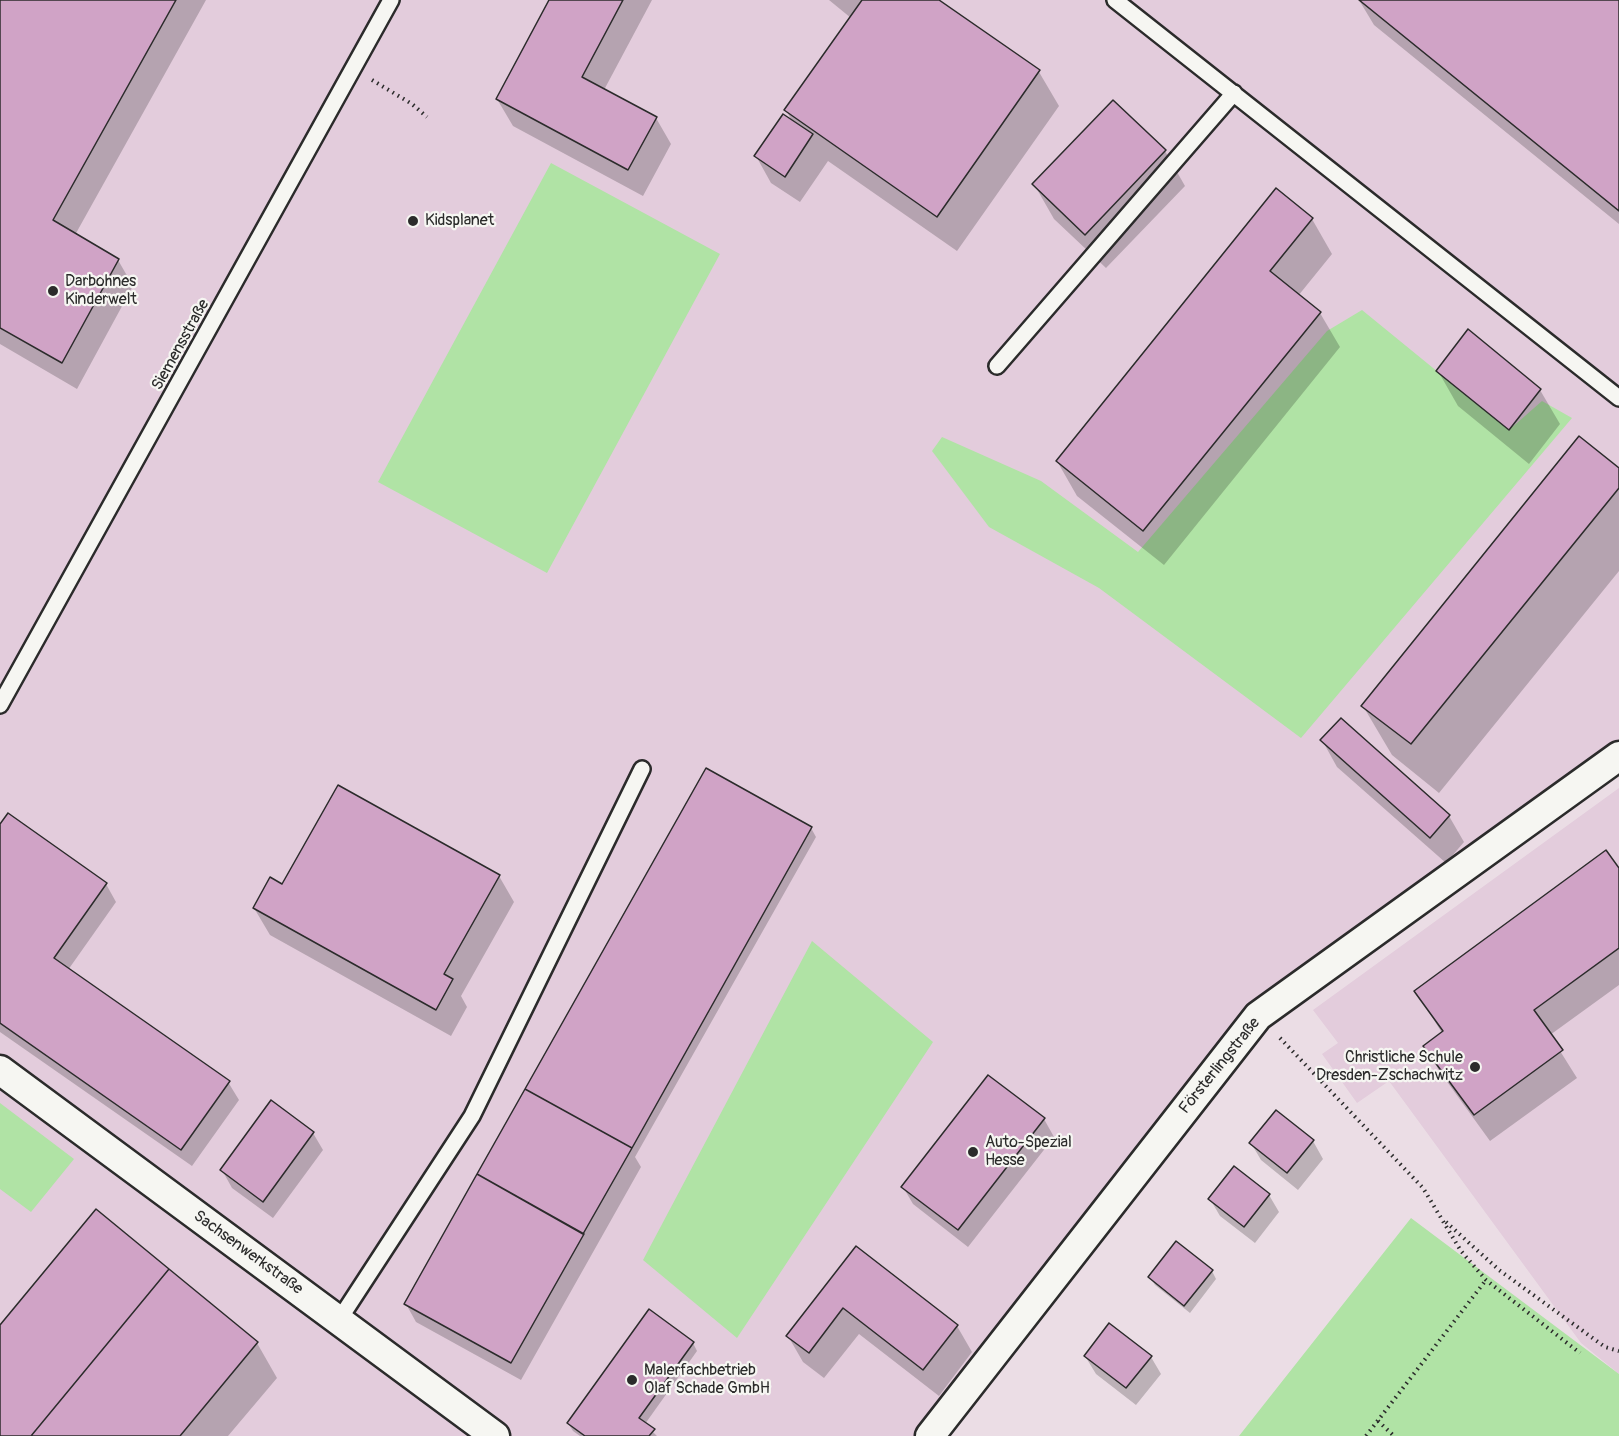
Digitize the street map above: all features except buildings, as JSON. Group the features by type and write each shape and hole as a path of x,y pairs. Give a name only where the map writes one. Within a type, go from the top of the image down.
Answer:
{"street":[{"name":"Försterlingstraße","path":"930,1436 1258,1016 1619,756"},
{"name":"Sachsenwerkstraße","path":"0,1070 495,1436"}],"lane":[{"name":"Siemensstraße","path":"0,705 391,0"},
{"path":"1115,0 1619,398"},
{"path":"997,366 1234,93"},
{"path":"339,1320 472,1116 642,769"}],"path":[{"path":"354,68 412,104 427,117"},
{"path":"1258,1016 1423,1188 1461,1251 1486,1280 1580,1353"},
{"path":"1443,1220 1499,1270 1605,1347 1619,1351"},
{"path":"1366,1436 1486,1280"},
{"path":"1377,1421 1394,1436"}],"shaded area":[{"path":"0,0 1619,0 1619,754 1258,1016 930,1436 0,1436"},
{"name":"Christliche Schule Dresden-Zschachwitz","path":"1619,788 1619,1374 1581,1343 1389,1081 1357,1103 1322,1054 1338,1043 1313,1010"}],"green space":[{"path":"551,163 720,254 547,573 378,482"},
{"path":"1362,310 1509,430 1542,401 1572,418 1301,738 1099,588 989,527 932,451 942,437 1041,481 1138,552 1327,331"},
{"path":"812,941 933,1042 737,1338 643,1260"},
{"path":"0,1103 74,1159 31,1212 0,1189"},
{"path":"1411,1218 1619,1374 1619,1436 1239,1436"}],"place":[{"name":"Kidsplanet","path":"413,221"},
{"name":"Darbohnes Kinderwelt","path":"53,291"},
{"name":"Christliche Schule Dresden-Zschachwitz","path":"1475,1067"},
{"name":"Auto-Spezial Hesse","path":"973,1152"},
{"name":"Malerfachbetrieb Olaf Schade GmbH","path":"632,1380"}]}
